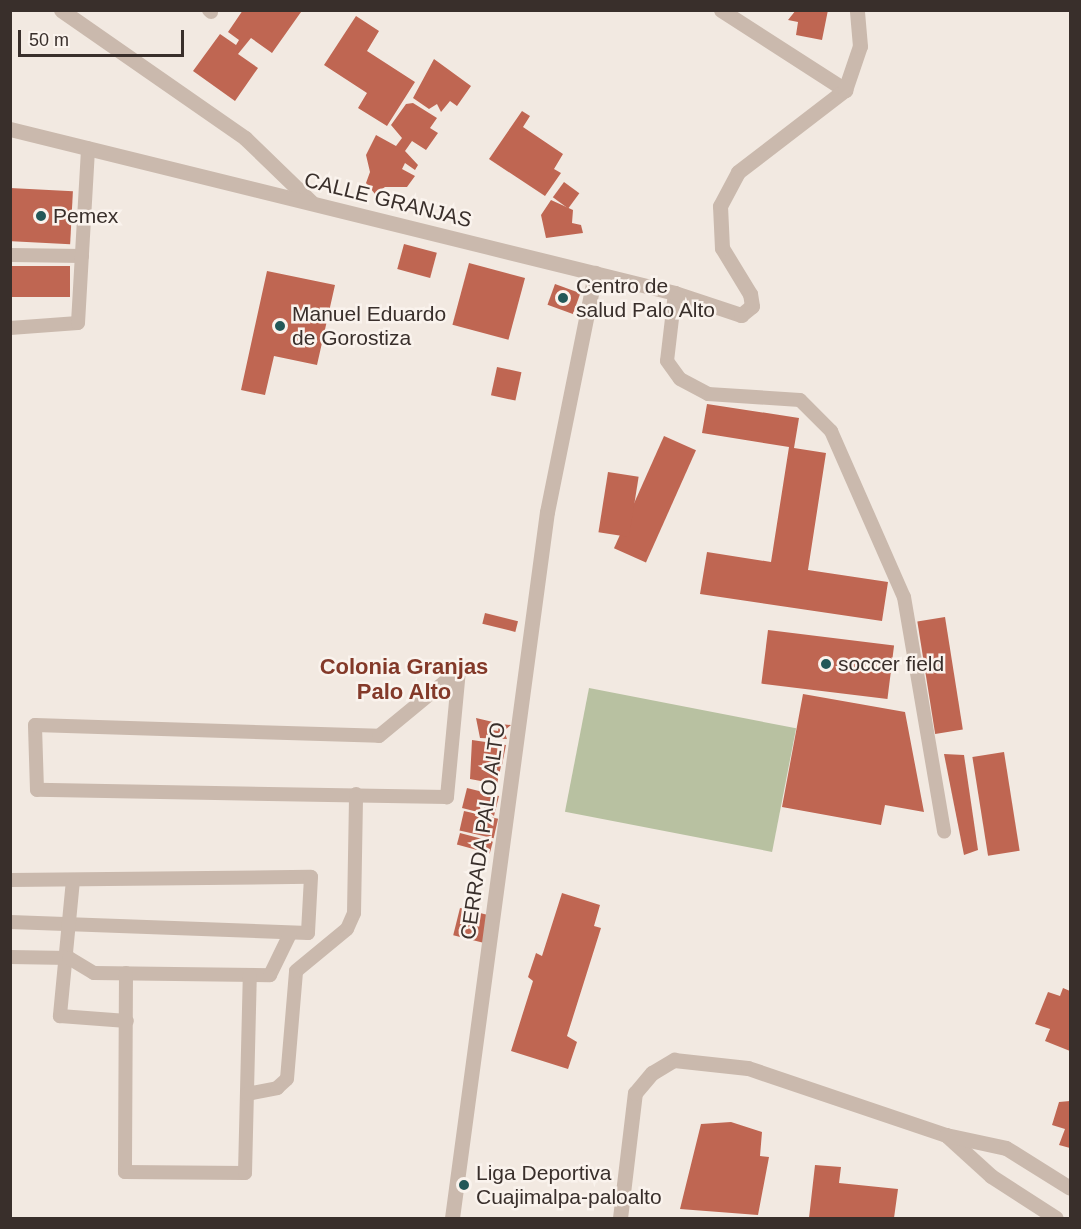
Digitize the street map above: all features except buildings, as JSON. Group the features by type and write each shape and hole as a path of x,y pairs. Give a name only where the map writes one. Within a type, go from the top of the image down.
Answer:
{"street":[{"path":"61,10 245,138 312,203"},
{"path":"721,10 845,90 860,46 857,10"},
{"name":"CALLE GRANJAS","path":"10,129 675,293 741,315 752,306 750,294 722,248 720,206 738,172 845,90"},
{"name":"CERRADA PALO ALTO","path":"452,1218 547,512 595,273"},
{"path":"620,1218 635,1094 652,1073 674,1060 748,1068 946,1135 1006,1148 1071,1188"},
{"path":"946,1135 991,1176 1056,1218"}],"lane":[{"path":"10,328 78,323 88,148"},
{"path":"10,255 82,256"},
{"path":"675,293 667,361 680,380 708,394 800,400 831,430 904,597 944,832"},
{"path":"459,670 447,797 356,794 37,790 35,726 379,736 459,670"},
{"path":"247,1094 277,1088 286,1079 296,971 347,929 354,913 356,794"},
{"path":"10,880 311,877 308,933 10,922"},
{"path":"73,880 69,958 60,1016 127,1021"},
{"path":"10,957 69,958 94,973 270,975 290,934"},
{"path":"126,973 125,1172 245,1173 250,975"}],"green space":[{"path":"589,688 796,728 772,852 565,812"}],"place":[{"name":"Pemex","path":"41,216"},
{"name":"Centro de salud Palo Alto","path":"563,298"},
{"name":"Manuel Eduardo de Gorostiza","path":"280,326"},
{"name":"soccer field","path":"826,664"},
{"name":"Liga Deportiva Cuajimalpa-paloalto","path":"464,1185"}],"district":[{"name":"Colonia Granjas Palo Alto","path":"404,678"}]}
